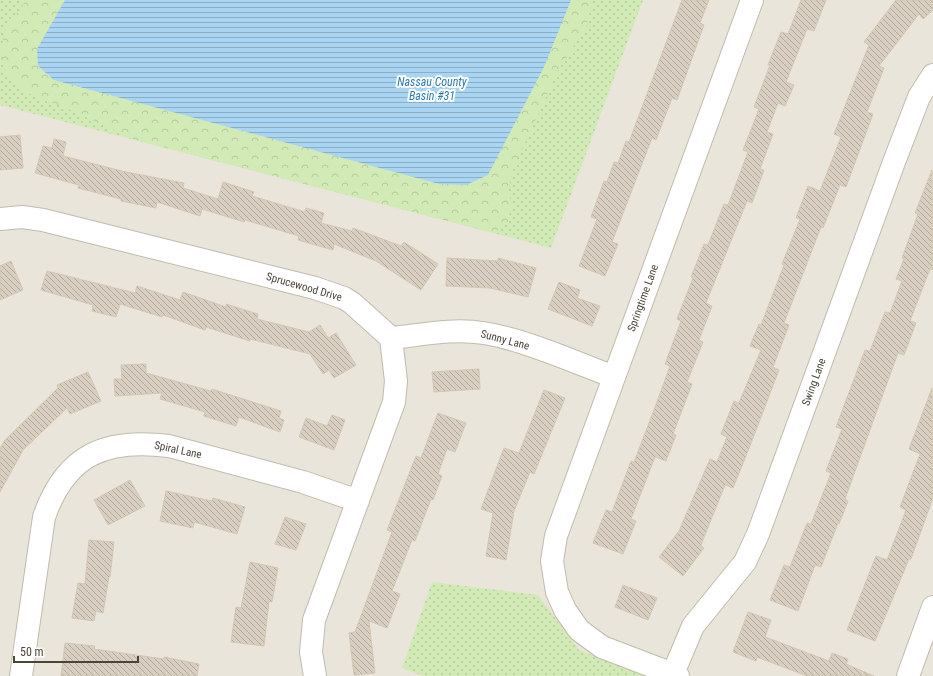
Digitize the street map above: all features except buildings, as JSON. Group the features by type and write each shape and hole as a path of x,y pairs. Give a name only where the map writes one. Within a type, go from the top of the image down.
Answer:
{"street":[{"name":"Springtime Lane","path":"675,675 602,647 580,630 565,610 560,599 554,578 552,561 556,536 752,0"},
{"name":"Swing Lane","path":"675,675 684,645 693,626 744,562 758,534 894,162 919,97 933,75"},
{"name":"Sprucewood Drive","path":"0,219 22,217 43,220 315,288 344,298 352,303 391,338"},
{"name":"Sunny Lane","path":"391,338 457,331 483,333 521,343 614,377"},
{"path":"315,676 311,652 314,620 394,402 396,381 391,338"},
{"name":"Spiral Lane","path":"21,676 44,517 51,497 62,478 76,464 92,454 101,450 124,445 151,444 169,446 303,482 358,501"},
{"path":"908,676 933,607"}],"shaded area":[{"path":"0,0 933,0 933,676 0,676"}],"green space":[{"name":"Nassau County Basin #31","path":"0,0 643,0 551,248 0,105"},
{"path":"26,0 65,0 37,49 488,175 544,67 571,0 593,0 586,27 558,71 514,167 508,191 512,204 508,222 494,233 132,139 73,111 27,93 7,75 0,52 5,31"},
{"path":"432,582 538,595 579,650 647,676 423,676 402,668"}],"water":[{"name":"Nassau County Basin #31","path":"65,0 571,0 544,67 488,175 466,185 439,184 54,80 38,66 37,49"}]}
